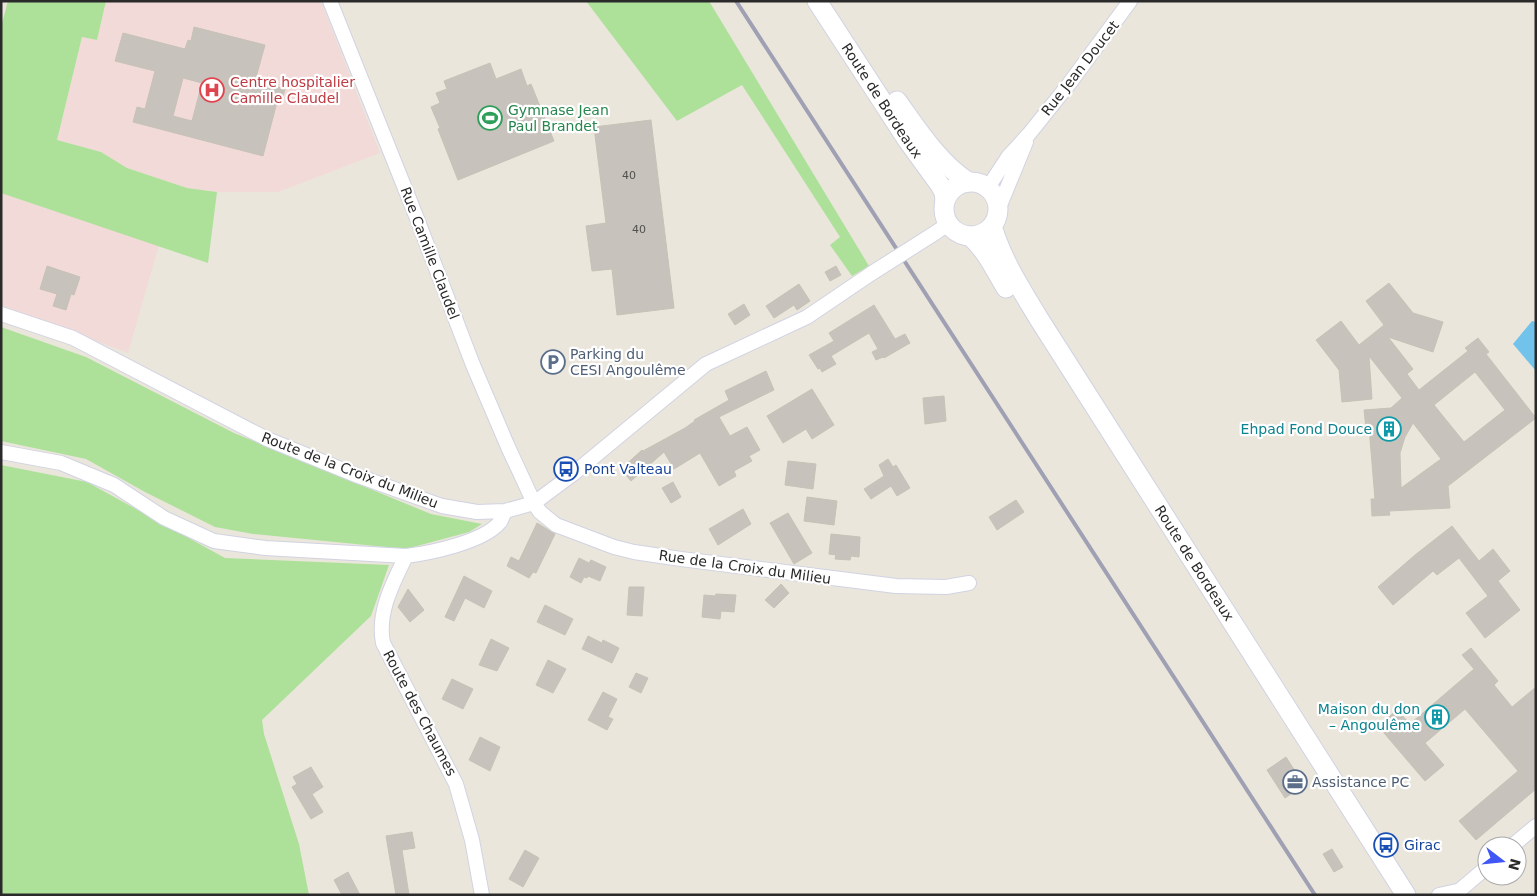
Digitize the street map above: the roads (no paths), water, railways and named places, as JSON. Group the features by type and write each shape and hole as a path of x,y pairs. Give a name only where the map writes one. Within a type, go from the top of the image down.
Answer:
{"main road":[{"name":"Route de Bordeaux","path":"817,1 908,141 940,184 944,192 945,201"},
{"name":"Route de Bordeaux","path":"832,1 922,136 945,163 977,184"},
{"path":"977,184 994,196 995,218 978,235 962,235 954,230 942,228 945,217 945,201 954,188 977,184"},
{"name":"Route de Bordeaux","path":"995,218 997,243 1013,276 1039,319 1406,895"},
{"name":"Route de Bordeaux","path":"970,236 980,245 990,260 1022,314 1213,616 1395,895"}],"street":[{"name":"Rue Camille Claudel","path":"330,1 473,365 534,502"},
{"name":"Rue Jean Doucet","path":"977,184 991,183 1008,157 1029,134 1087,60 1130,1"},
{"name":"Rue Jean Doucet","path":"995,218 1029,134"},
{"name":"Route de la Croix du Milieu","path":"1,314 73,338 268,440 358,476 442,506 477,512 505,512 534,502 573,474 706,364 807,317 942,228"},
{"path":"1,452 60,463 114,485 164,518 214,541 265,548 406,556 424,554 477,539 500,522 505,512"},
{"name":"Rue de la Croix du Milieu","path":"534,502 540,512 556,524 614,547 634,552 896,586 946,587 969,583"},
{"name":"Route des Chaumes","path":"406,556 392,586 383,615 381,630 383,643 456,784 472,840 482,895"},
{"path":"1524,836 1536,826"},
{"path":"1438,895 1456,893 1477,875"}],"water":[{"path":"1532,321 1536,322 1536,371 1513,344"}],"railway":[{"path":"736,1 1315,895"}],"place":[{"name":"Centre hospitalier Camille Claudel","path":"212,90"},
{"name":"Gymnase Jean Paul Brandet","path":"490,118"},
{"name":"Parking du CESI Angoulême","path":"553,362"},
{"name":"Ehpad Fond Douce","path":"1389,429"},
{"name":"Pont Valteau","path":"566,469"},
{"name":"Maison du don – Angoulême","path":"1437,717"},
{"name":"Assistance PC","path":"1295,782"},
{"name":"Girac","path":"1386,845"}]}
